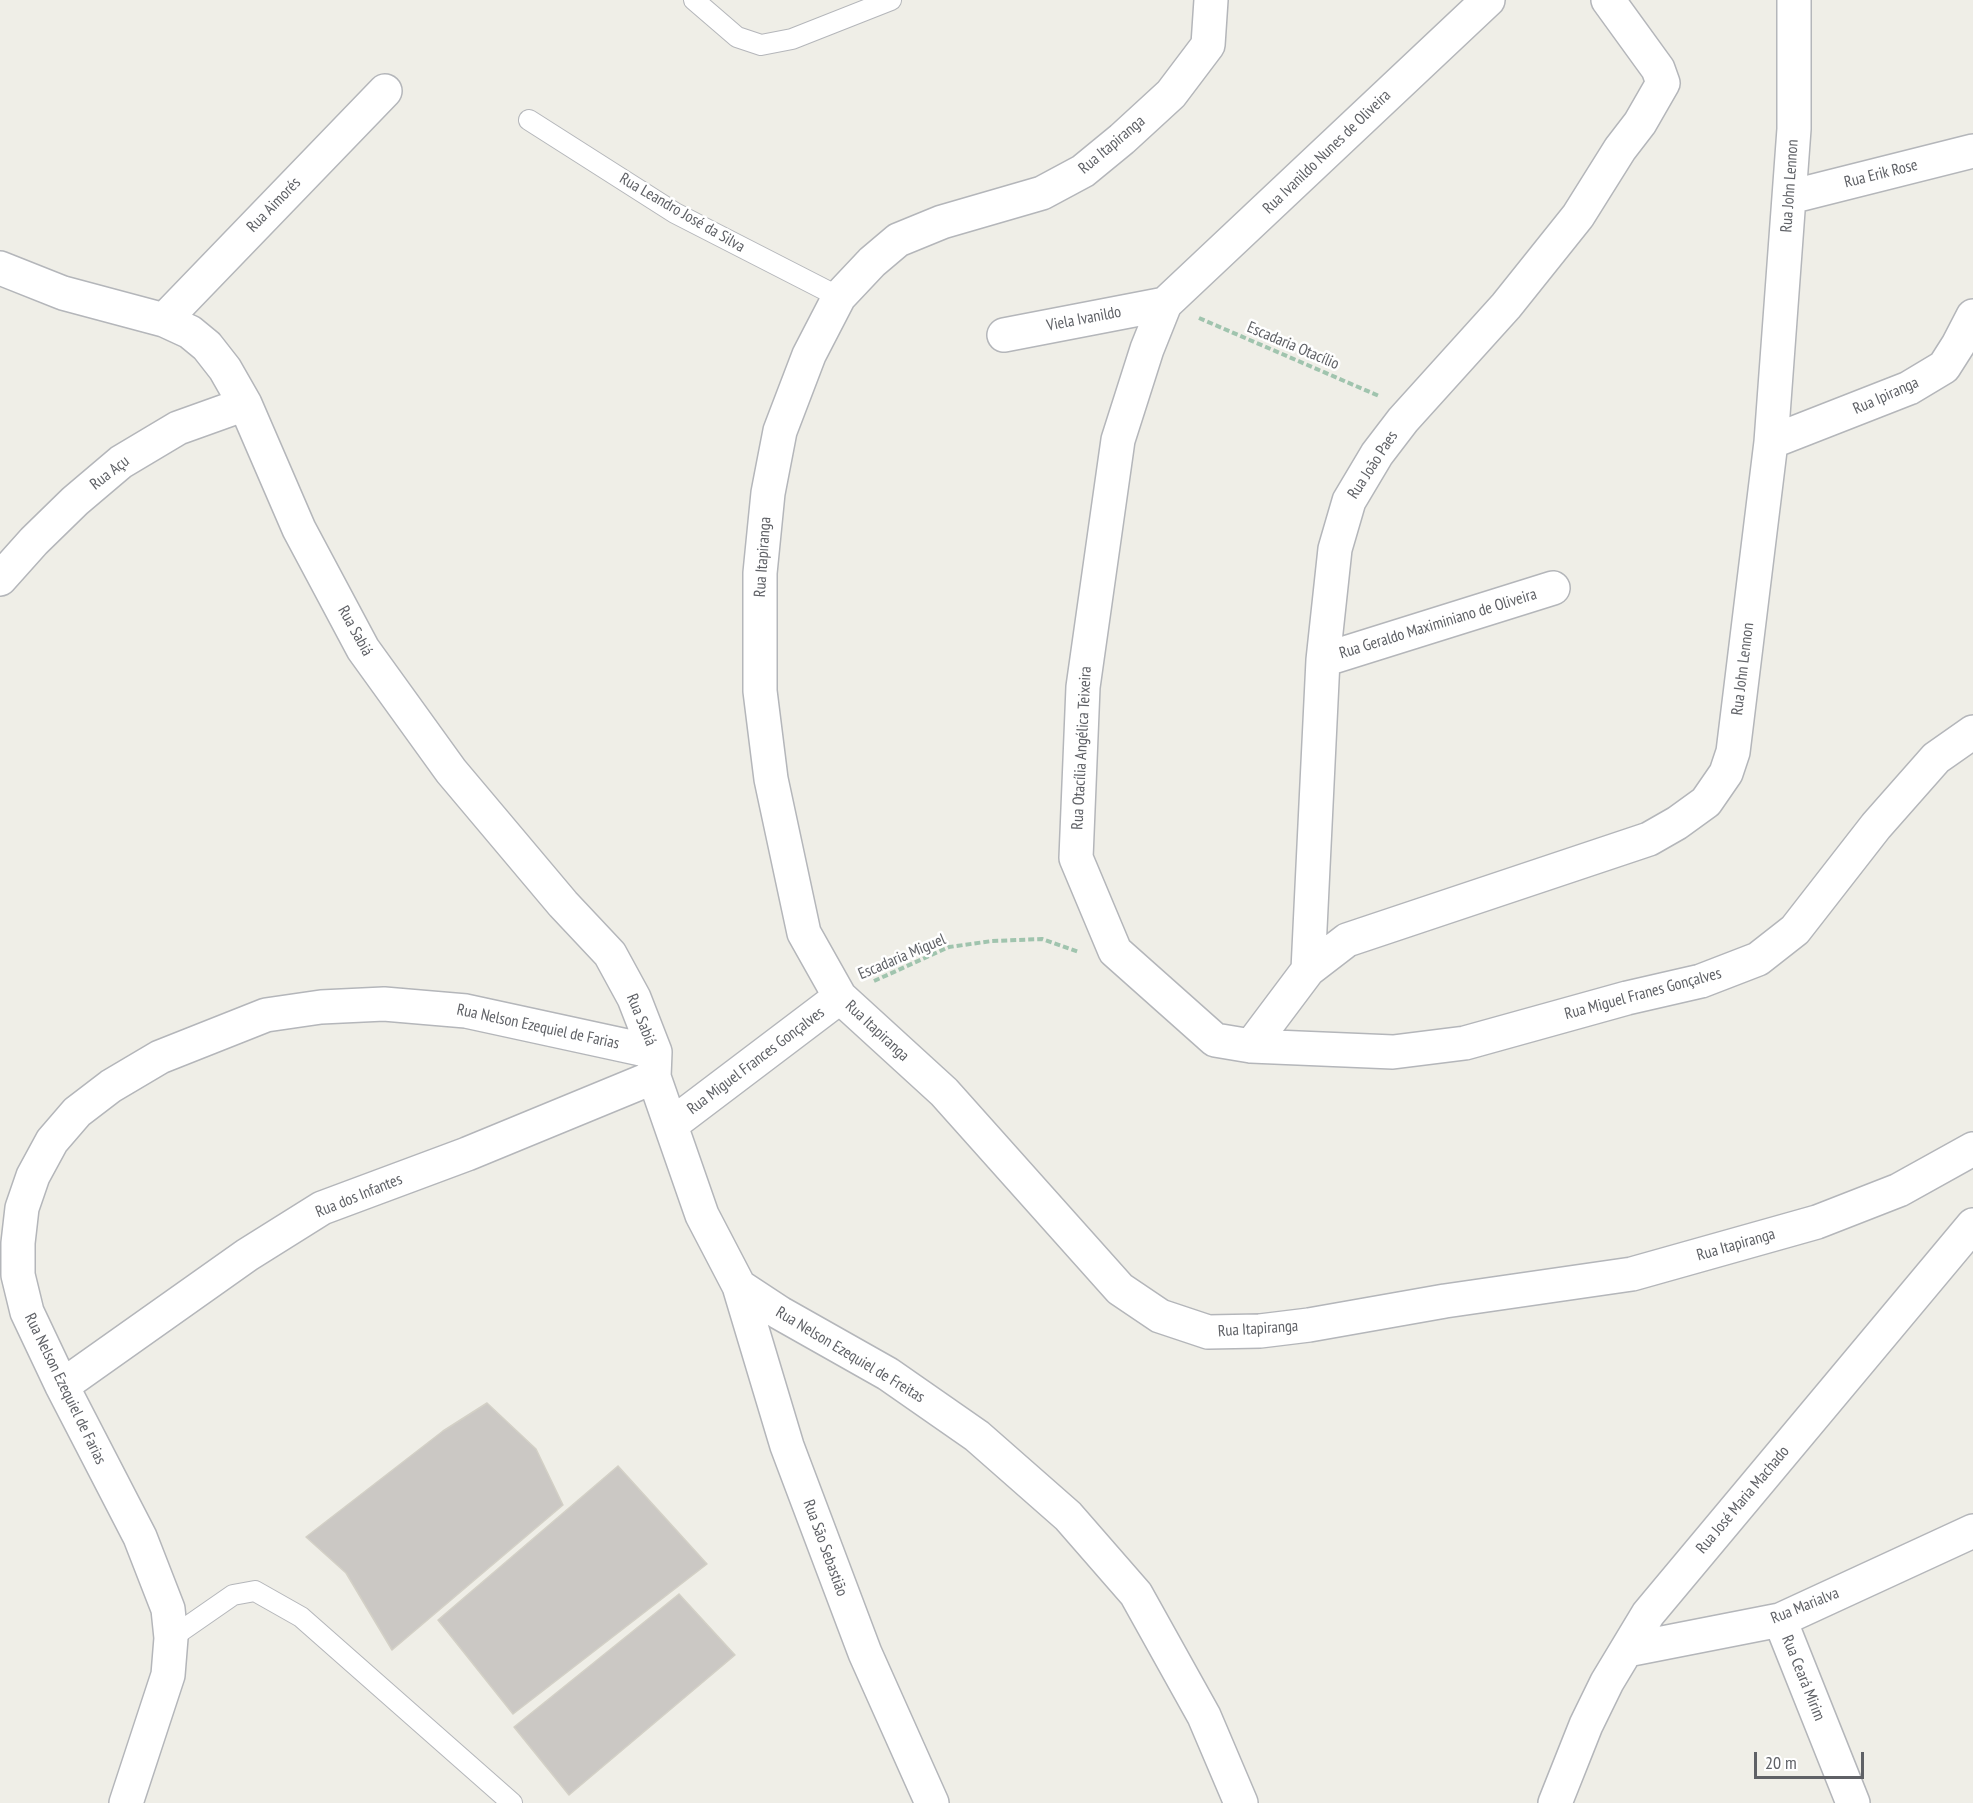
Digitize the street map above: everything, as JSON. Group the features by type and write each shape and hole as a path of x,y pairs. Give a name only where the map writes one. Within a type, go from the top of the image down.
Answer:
{"street":[{"name":"Rua Itapiranga","path":"1211,0 1208,45 1171,94 1122,139 1083,171 1042,193 942,222 898,240 872,262 839,297 808,355 780,431 768,493 759,573 759,691 771,779 804,933 840,997 944,1092 1120,1289 1160,1316 1208,1332 1260,1331 1309,1325 1445,1301 1632,1274 1816,1222 1899,1190 1973,1149"},
{"name":"Rua Ivanildo Nunes de Oliveira","path":"1165,304 1488,0"},
{"name":"Rua João Paes","path":"1308,970 1323,660 1335,549 1349,501 1377,454 1412,410 1506,306 1578,216 1620,149 1640,123 1663,83 1658,69 1608,0"},
{"name":"Rua John Lennon","path":"1251,1046 1308,970 1347,940 1649,839 1677,824 1706,802 1726,773 1733,752 1771,442 1803,2"},
{"name":"Rua Aimorés","path":"164,320 385,91"},
{"name":"Rua Erik Rose","path":"1790,197 1973,151"},
{"name":"Rua Sabiá","path":"0,268 63,293 164,320 190,332 207,346 225,369 245,404 300,529 363,649 451,771 564,904 610,954 634,998 654,1064"},
{"name":"Viela Ivanildo","path":"1004,335 1165,304"},
{"name":"Rua Otacília Angélica Teixeira","path":"1165,304 1135,382 1118,440 1083,687 1076,858 1115,951 1215,1040 1251,1046"},
{"name":"Rua Ipiranga","path":"1771,442 1909,388 1944,367 1973,316"},
{"name":"Rua Açu","path":"0,579 66,509 121,462 178,428 245,404"},
{"name":"Rua Geraldo Maximiniano de Oliveira","path":"1323,660 1553,588"},
{"name":"Rua Miguel Franes Gonçalves","path":"1251,1046 1393,1052 1465,1043 1627,998 1701,981 1758,959 1795,930 1876,826 1936,758 1973,732"},
{"name":"Rua Miguel Frances Gonçalves","path":"671,1125 840,997"},
{"name":"Rua Nelson Ezequiel de Farias","path":"126,1803 168,1675 171,1638 168,1609 140,1538 27,1312 18,1275 18,1243 22,1208 33,1176 52,1141 77,1112 111,1086 160,1057 266,1015 321,1007 384,1004 466,1011 654,1064"},
{"name":"Rua Nelson Ezequiel de Freitas","path":"654,1064 671,1125 702,1215 739,1286 780,1313 888,1374 977,1436 1068,1516 1136,1594 1204,1716 1242,1803"},
{"name":"Rua dos Infantes","path":"62,1386 247,1255 322,1208 467,1155 654,1064"},
{"name":"Rua José Maria Machado","path":"1555,1803 1586,1725 1607,1682 1648,1614 1973,1225"},
{"name":"Rua São Sebastião","path":"739,1286 795,1468 865,1653 932,1803"},
{"name":"Rua Marialva","path":"1627,1650 1780,1620 1973,1531"},
{"name":"Rua Ceará Mirim","path":"1780,1620 1853,1803"}],"lane":[{"path":"694,0 737,37 761,45 792,39 891,0"},
{"name":"Rua Leandro José da Silva","path":"529,120 675,213 839,297"},
{"path":"171,1638 233,1595 255,1591 301,1617 512,1803"}],"path":[{"name":"Escadaria Otacílio","path":"1165,304 1412,410"},
{"name":"Escadaria Miguel","path":"840,997 949,947 992,941 1042,939 1075,952 1115,951"}],"building":[{"path":"487,1403 536,1449 563,1505 392,1650 346,1573 306,1537 443,1431"},
{"path":"618,1466 707,1564 513,1714 438,1620"},
{"path":"679,1594 735,1655 569,1795 514,1727"}]}
